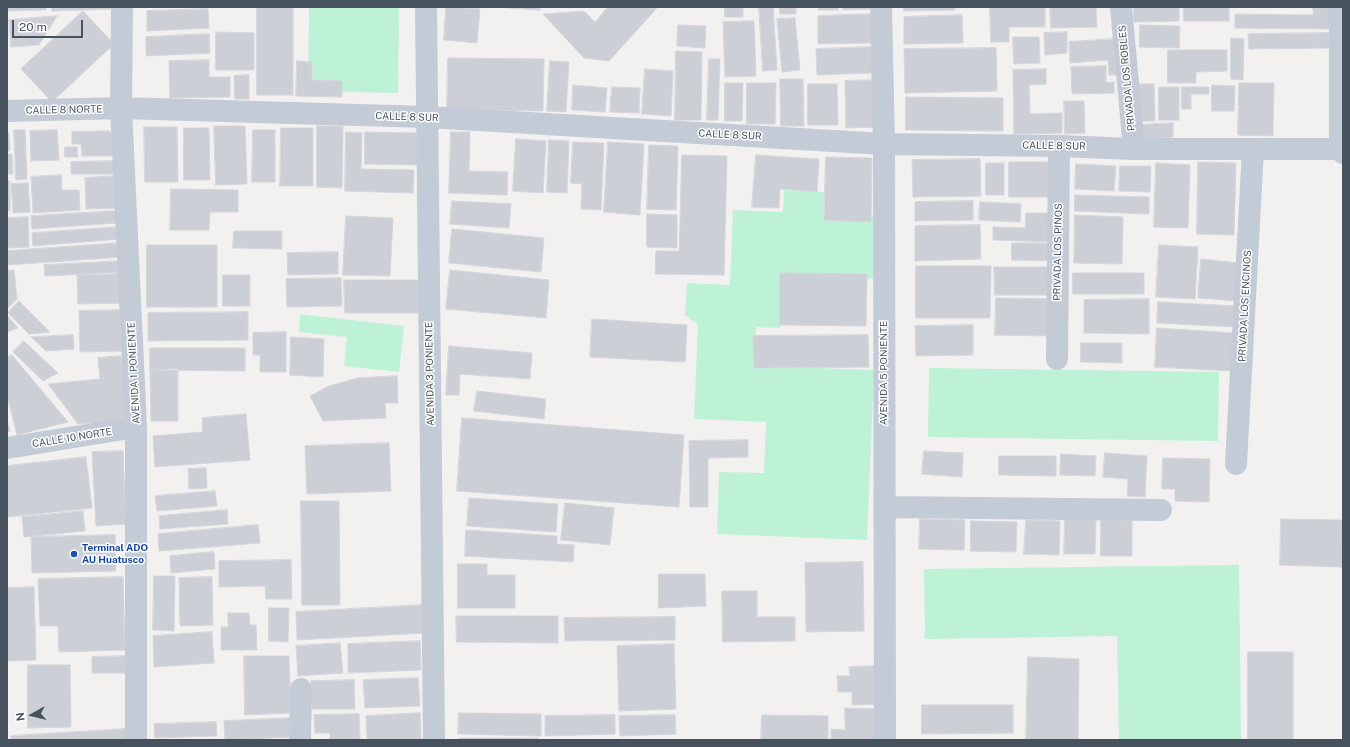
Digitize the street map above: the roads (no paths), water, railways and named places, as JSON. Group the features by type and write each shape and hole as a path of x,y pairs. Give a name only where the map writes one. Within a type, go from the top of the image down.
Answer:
{"street":[{"name":"AVENIDA 1 PONIENTE","path":"122,7 121,108 136,428 136,740"},
{"name":"AVENIDA 3 PONIENTE","path":"426,7 434,740"},
{"name":"AVENIDA 5 PONIENTE","path":"881,7 884,144 885,740"},
{"name":"PRIVADA LOS ROBLES","path":"1121,7 1134,148"},
{"path":"1341,20 1342,151"},
{"name":"CALLE 8 NORTE","path":"7,111 121,108"},
{"name":"CALLE 8 SUR","path":"121,108 427,117 884,144 1342,151"},
{"name":"PRIVADA LOS PINOS","path":"1057,359 1059,146"},
{"name":"PRIVADA LOS ENCINOS","path":"1236,464 1254,149"},
{"name":"CALLE 10 NORTE","path":"7,448 136,428"},
{"path":"885,507 1160,510"},
{"path":"300,690 300,740"}],"place":[{"name":"Terminal ADO AU Huatusco","path":"74,554"}]}
